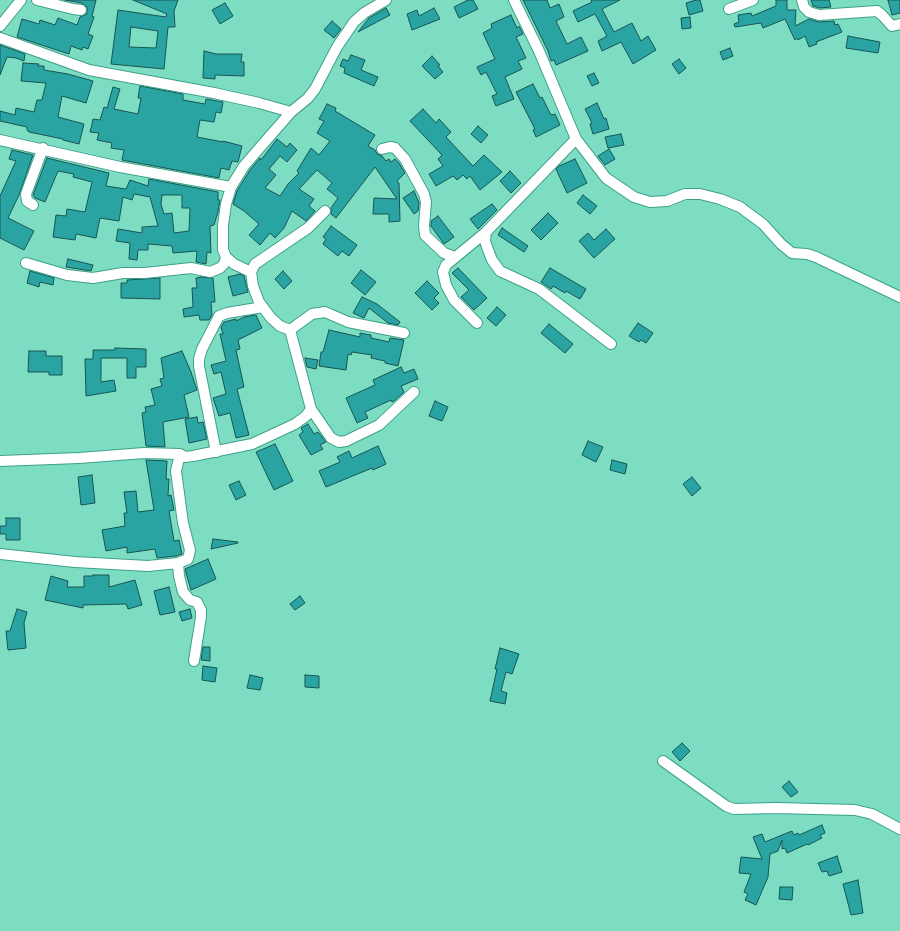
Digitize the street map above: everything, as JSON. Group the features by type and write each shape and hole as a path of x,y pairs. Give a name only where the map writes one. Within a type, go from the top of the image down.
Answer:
{"street":[{"path":"0,26 21,0"},
{"path":"37,0 69,9 81,10"},
{"path":"251,272 226,258 223,250 223,225 231,187 244,166 291,112 308,98 315,89 337,47 354,22 364,13 386,0"},
{"path":"514,0 539,51 576,139 606,178 634,197 650,202 666,201 685,194 700,194 740,207 763,224 792,253 816,257 900,297"},
{"path":"729,9 753,0"},
{"path":"802,0 804,7 809,12 819,15 877,11 892,26 900,24"},
{"path":"0,38 89,70 214,93 291,112"},
{"path":"477,323 454,300 443,277 446,264 486,232 576,139"},
{"path":"0,140 43,148 120,167 189,180 225,184 231,187"},
{"path":"33,205 27,201 26,194 43,148"},
{"path":"382,149 395,148 405,160 424,194 426,202 425,235 444,253 455,257"},
{"path":"290,330 280,326 259,302 253,286 251,272 255,264 308,228 325,211"},
{"path":"486,232 485,241 487,247 492,260 500,271 539,289 611,344"},
{"path":"26,263 67,275 92,278 191,268 210,272 220,268 226,258"},
{"path":"216,452 199,359 219,316 226,313 263,307"},
{"path":"290,330 312,314 320,312 332,314 348,322 404,333"},
{"path":"290,330 311,409 331,438 338,442 346,441 378,425 414,392"},
{"path":"0,461 144,453 180,454 185,457 216,452 252,444 266,438 295,424 306,416 311,409"},
{"path":"0,554 75,562 148,566 178,563 188,559 190,553 183,523 176,471 180,454"},
{"path":"178,563 183,592 190,600 197,602 201,610 202,617 194,661"},
{"path":"663,761 726,806 734,808 855,810 872,814 900,829"}],"building":[{"path":"65,0 96,0 92,16 94,17 88,34 93,36 88,49 83,47 82,50 71,46 69,54 17,37 22,19 39,24 40,20 55,25 58,18 77,25 80,17 87,14 87,7 82,3"},
{"path":"133,0 178,0 174,11 175,27 168,27 164,69 111,64 118,10 166,17 167,14","holes":["131,27 158,31 156,48 129,47"]},
{"path":"468,0 473,0 478,9 459,18 454,7"},
{"path":"523,0 547,0 550,8 559,4 564,17 556,21 567,44 581,37 588,51 556,65 554,60 551,61"},
{"path":"591,0 620,0 602,9 614,32 632,23 641,41 648,36 656,50 633,64 621,42 602,51 598,41 607,36 595,14 578,22 573,11 592,2"},
{"path":"700,0 703,11 689,15 686,3"},
{"path":"776,0 787,0 787,10 796,10 795,26 809,19 819,22 834,21 835,25 838,24 842,32 816,42 817,44 809,47 805,36 795,40 785,19 763,28 761,23 735,27 734,24 739,22 738,15 751,13 752,16 776,6"},
{"path":"811,0 829,0 831,7 820,8 813,6"},
{"path":"888,0 900,0 900,13 892,15"},
{"path":"225,3 233,16 220,24 212,10"},
{"path":"386,8 390,15 358,32 369,18"},
{"path":"434,8 440,19 412,30 407,14 417,10 419,16"},
{"path":"511,15 517,28 519,26 523,34 516,37 526,58 518,61 522,69 505,77 514,99 496,106 492,96 497,94 486,72 481,75 477,67 495,59 483,33 492,28 491,24"},
{"path":"690,17 691,28 682,29 681,18"},
{"path":"332,21 341,29 334,38 324,30"},
{"path":"848,36 880,42 878,53 846,48"},
{"path":"0,45 25,54 24,61 7,57 0,75"},
{"path":"730,48 733,56 723,60 720,52"},
{"path":"204,51 216,54 242,54 241,62 244,62 244,76 215,75 215,79 203,78"},
{"path":"351,55 365,60 361,70 378,77 374,86 344,73 345,68 340,66 343,59 348,61"},
{"path":"432,56 443,72 435,79 422,66"},
{"path":"679,59 686,68 679,74 672,64"},
{"path":"23,63 39,64 38,66 44,66 44,70 93,81 86,103 62,96 58,117 84,124 79,144 29,132 27,127 0,121 0,111 15,115 16,108 34,112 37,100 42,100 46,83 21,81"},
{"path":"594,73 599,83 592,86 587,76"},
{"path":"533,84 551,115 555,114 560,125 536,137 533,130 535,129 516,92"},
{"path":"140,86 183,94 183,100 205,104 206,99 223,102 221,113 216,112 214,122 200,120 197,137 242,146 238,162 232,161 229,170 221,168 219,178 122,160 124,150 111,148 112,143 97,140 99,133 90,132 93,119 100,120 104,107 107,108 113,87 120,89 114,109 138,114 141,98 138,98"},
{"path":"597,103 604,119 606,118 609,129 593,134 590,124 592,123 585,109"},
{"path":"327,104 336,108 335,111 375,135 368,146 375,150 377,154 386,161 389,159 391,162 395,159 399,163 405,173 397,181 399,183 400,221 389,222 389,214 373,214 374,198 397,199 375,167 336,218 331,214 331,208 338,198 327,189 332,183 317,170 299,189 314,199 309,206 315,211 306,221 292,211 284,228 275,238 270,233 260,245 249,235 259,224 233,204 237,191 250,170 260,158 261,160 277,139 287,147 290,143 297,150 287,162 280,156 269,169 276,175 265,188 280,196 299,173 297,171 311,148 319,155 330,141 317,133 324,121 319,119"},
{"path":"423,109 436,123 439,119 451,132 446,137 473,166 484,155 502,172 480,190 470,176 467,179 463,175 457,180 453,176 436,186 429,174 443,166 438,159 442,155 410,121"},
{"path":"478,126 488,135 481,143 471,134"},
{"path":"621,134 624,145 608,148 605,137"},
{"path":"609,149 615,159 605,165 598,156"},
{"path":"12,150 33,155 19,195 8,218 34,231 24,250 0,238 0,196 16,161 9,159"},
{"path":"47,158 109,173 106,186 126,189 130,180 148,186 149,179 218,192 218,200 220,200 218,212 214,225 210,226 211,253 207,252 206,264 196,262 197,251 173,253 172,246 148,244 148,250 138,250 137,260 129,259 130,243 116,241 118,229 142,233 142,227 158,226 150,197 134,194 132,200 123,197 119,221 100,218 96,238 76,234 75,240 53,237 56,215 66,216 67,209 85,212 92,182 73,177 74,174 58,171 45,202 35,198 33,195","holes":["162,195 182,195 182,208 190,208 189,231 174,233 172,213 164,214 161,204"]},
{"path":"575,159 587,183 567,193 556,169"},
{"path":"510,171 521,183 511,193 500,181"},
{"path":"414,191 419,203 418,211 414,214 403,198"},
{"path":"583,195 597,206 590,214 577,203"},
{"path":"492,204 497,210 478,229 470,219"},
{"path":"548,213 558,223 541,240 531,230"},
{"path":"438,216 454,237 444,244 431,226 431,221"},
{"path":"331,226 357,245 349,256 342,251 338,256 323,244 326,239 323,237"},
{"path":"502,228 528,246 524,252 498,235"},
{"path":"606,229 615,239 594,258 579,241 588,233 594,240"},
{"path":"68,259 93,265 91,271 66,267"},
{"path":"458,268 487,298 474,310 461,297 469,290 452,273"},
{"path":"550,268 586,289 580,299 553,286 551,289 541,282"},
{"path":"361,270 376,282 365,295 351,283"},
{"path":"30,271 54,278 53,285 40,282 39,287 27,283"},
{"path":"283,271 292,281 284,289 275,279"},
{"path":"240,274 244,276 248,292 233,296 228,277"},
{"path":"160,278 160,299 121,298 121,283 127,283 127,280"},
{"path":"196,278 213,278 215,302 211,302 212,315 209,320 200,320 199,315 184,317 183,309 193,307 192,288 197,288"},
{"path":"427,281 439,293 434,298 439,303 432,310 415,293"},
{"path":"362,297 377,304 400,322 398,325 388,323 369,308 364,318 353,313"},
{"path":"497,307 506,315 496,326 487,318"},
{"path":"256,315 262,328 238,340 240,349 236,350 244,387 237,389 249,435 236,438 230,413 219,416 213,398 226,394 221,372 214,374 211,365 226,361 220,334 223,334 221,327 224,322 236,319 236,321 244,317"},
{"path":"638,323 653,333 646,343 641,340 639,342 629,336"},
{"path":"549,324 573,344 565,353 541,333"},
{"path":"329,330 360,337 360,333 371,335 371,338 389,342 390,338 404,340 398,366 371,358 372,355 352,352 351,355 348,354 346,370 319,366 321,352 323,352"},
{"path":"115,348 146,349 146,367 136,367 136,378 127,378 127,358 101,358 101,382 114,380 116,391 86,396 85,359 93,359 93,350 115,350"},
{"path":"29,351 46,351 46,356 62,356 62,375 49,375 49,372 28,372"},
{"path":"182,351 197,390 184,395 189,417 163,422 165,447 146,446 142,413 146,412 145,407 155,405 151,389 162,386 160,379 164,378 161,358"},
{"path":"305,358 318,360 316,369 307,367"},
{"path":"401,367 404,373 414,369 418,379 401,386 404,392 394,401 392,402 391,400 365,412 368,418 357,423 346,398 375,385 373,380"},
{"path":"435,401 448,407 442,421 429,416"},
{"path":"197,417 198,423 203,422 207,439 189,443 185,419"},
{"path":"308,424 314,434 318,432 326,442 320,445 323,449 311,455 299,435 303,432 301,428"},
{"path":"588,441 603,447 596,462 582,455"},
{"path":"275,444 293,481 274,490 256,452"},
{"path":"378,446 386,464 326,487 319,471 340,462 337,457 349,451 352,458"},
{"path":"146,460 167,461 166,479 169,479 168,496 171,495 174,510 169,511 174,541 179,540 182,554 157,558 155,549 127,553 127,547 106,551 102,530 125,526 124,513 127,513 124,492 136,491 138,512 154,510"},
{"path":"612,460 627,464 625,474 610,470"},
{"path":"92,475 95,503 81,505 78,477"},
{"path":"692,477 701,488 692,496 683,484"},
{"path":"239,481 246,495 236,500 229,485"},
{"path":"6,518 20,518 20,540 6,540 6,534 0,534 0,526 6,526"},
{"path":"213,539 238,542 238,543 211,549"},
{"path":"208,559 216,579 191,590 185,569"},
{"path":"109,575 109,587 135,580 142,605 128,609 126,604 83,605 83,608 45,600 51,576 68,581 67,587 84,587 84,576"},
{"path":"169,587 175,612 160,615 154,591"},
{"path":"300,596 305,603 295,610 290,604"},
{"path":"17,609 27,612 24,623 26,648 8,650 6,631 10,631"},
{"path":"190,609 192,618 182,621 179,612"},
{"path":"203,647 210,647 210,661 201,660"},
{"path":"500,648 519,654 512,674 506,672 501,691 507,693 505,704 490,701"},
{"path":"203,666 217,668 215,682 202,680"},
{"path":"250,675 263,678 260,690 247,688"},
{"path":"305,675 319,676 319,688 305,687"},
{"path":"682,743 690,751 680,761 672,752"},
{"path":"789,781 798,792 791,797 782,787"},
{"path":"822,825 825,833 820,835 822,838 787,853 785,848 782,849 782,840 778,851 770,854 768,877 756,905 745,900 748,894 744,892 751,874 739,873 741,857 762,859 753,837 762,834 765,842 792,831 794,835 798,833 799,835"},
{"path":"837,856 842,872 829,876 827,871 822,872 818,863"},
{"path":"858,880 863,913 851,915 843,884"},
{"path":"780,887 793,887 792,900 779,899"}]}
